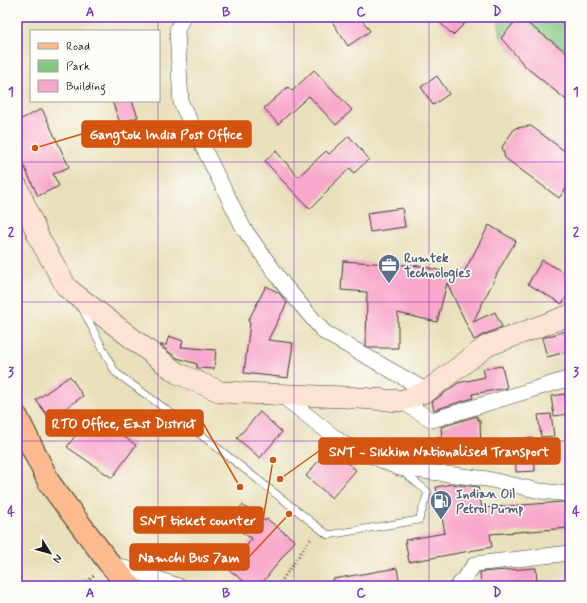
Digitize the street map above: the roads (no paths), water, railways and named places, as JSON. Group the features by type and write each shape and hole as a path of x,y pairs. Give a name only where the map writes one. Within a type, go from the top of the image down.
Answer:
{"main road":[{"path":"17,186 39,238 67,288 177,374 221,392 401,401 427,391 487,346 570,315"},
{"path":"17,417 50,484 109,563 130,586"}],"street":[{"path":"183,17 177,30 181,103 244,229 284,285 324,332 427,391"},
{"path":"401,401 432,420 564,380 570,381"},
{"path":"280,394 342,443 399,468 487,479 540,491 570,494"},
{"path":"458,586 475,564 570,553"},
{"path":"109,563 179,586"}],"lane":[{"path":"74,294 115,372 205,438 328,535 418,520 428,492 399,468"}],"place":[{"name":"Gangtok India Post Office","path":"35,148"},
{"name":"Rumtek Technologies","path":"389,284"},
{"name":"SNT ticket counter","path":"273,460"},
{"name":"SNT - Sikkim Nationalised Transport","path":"280,479"},
{"name":"RTO Office, East District","path":"240,487"},
{"name":"Namchi Bus 7am","path":"289,514"},
{"name":"Indian Oil Petrol Pump","path":"441,520"}]}
